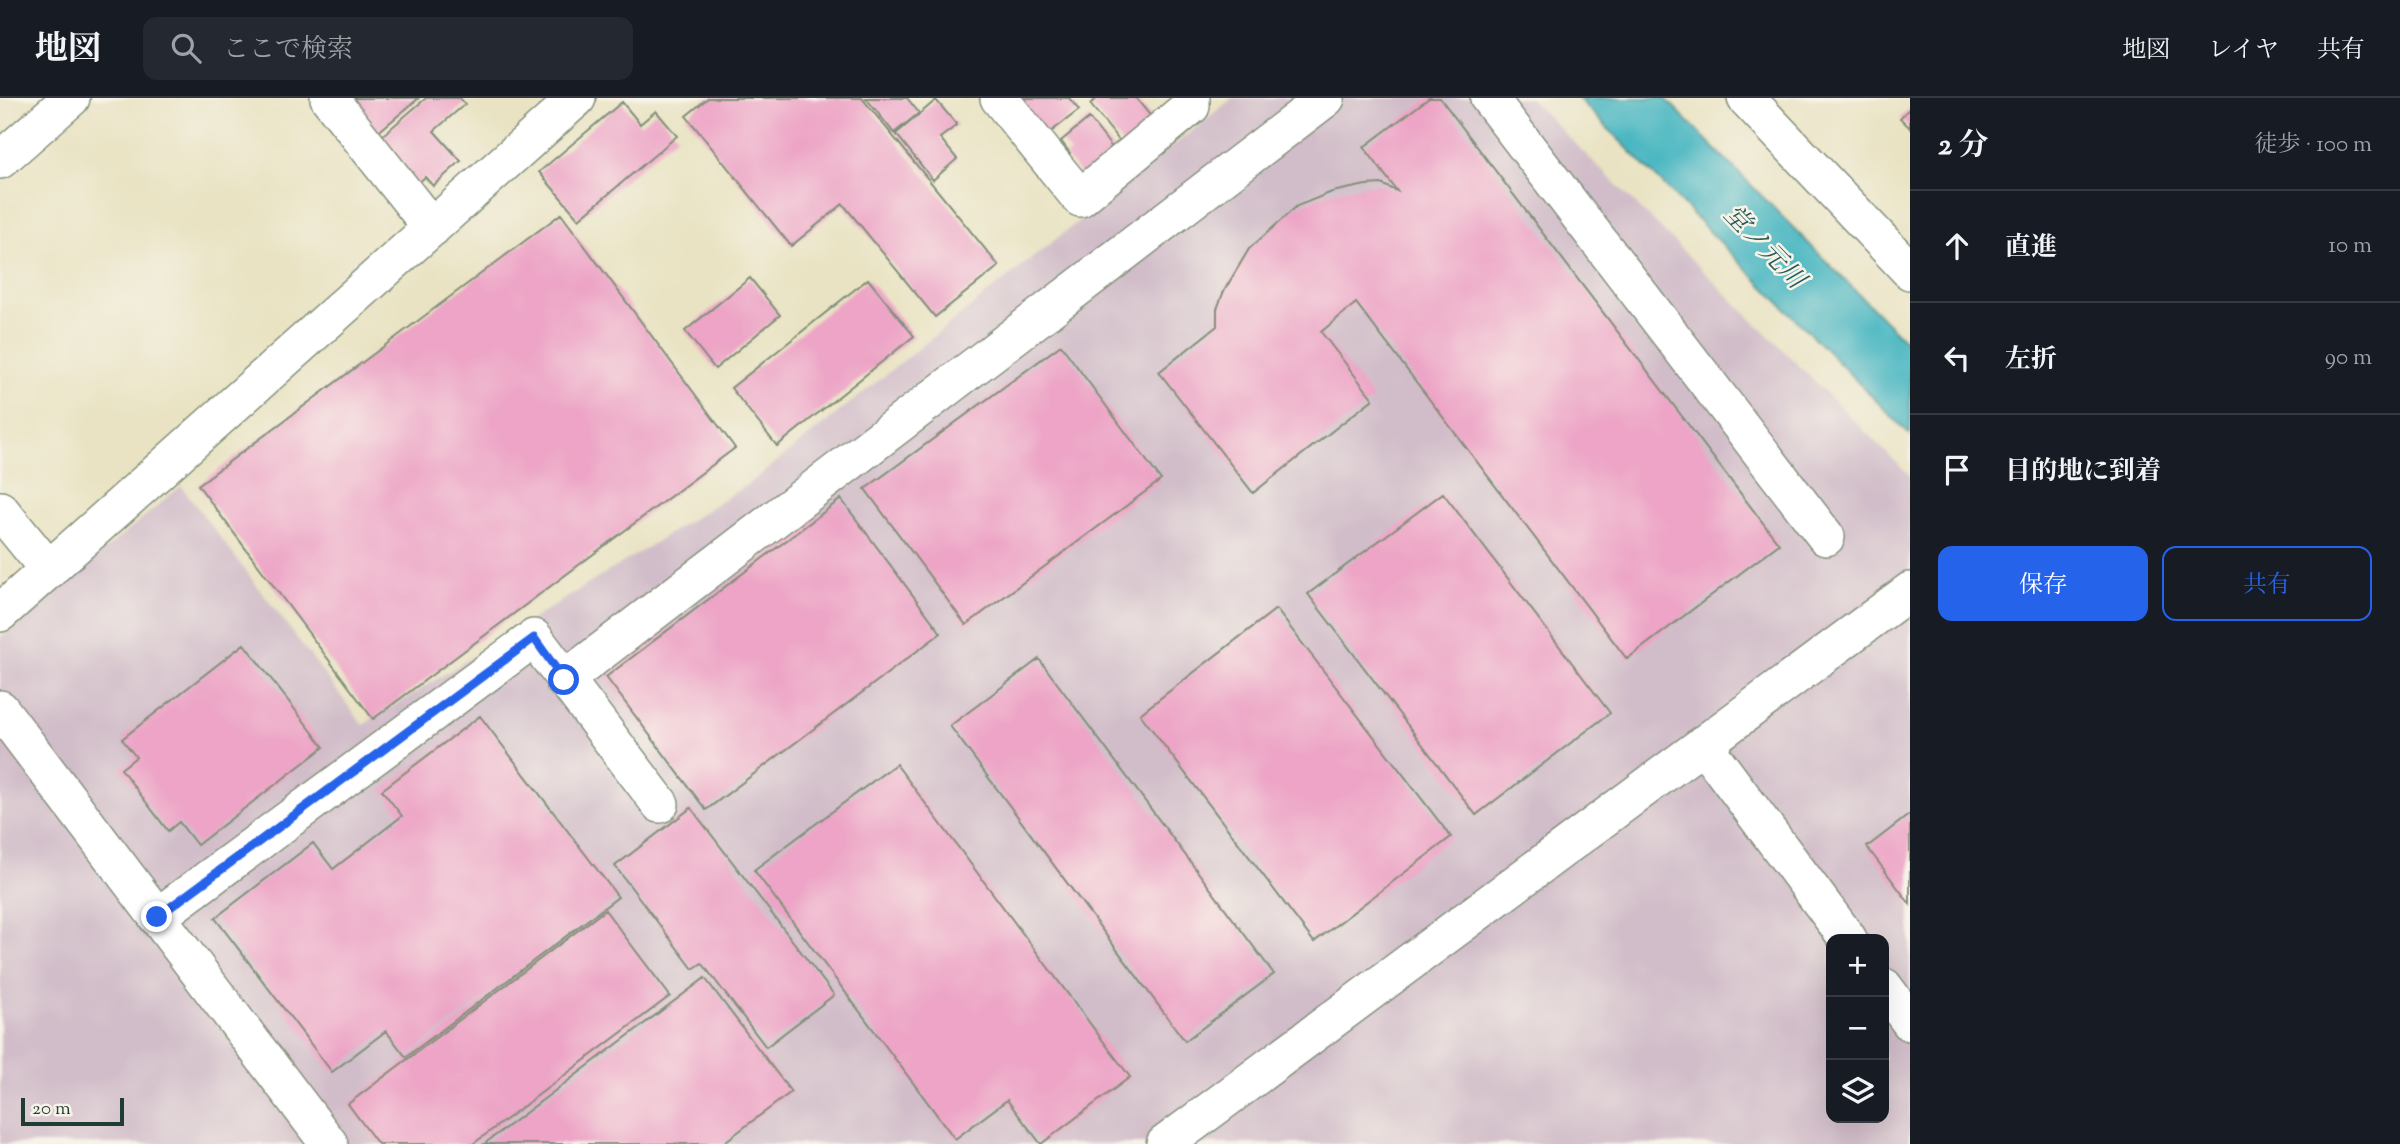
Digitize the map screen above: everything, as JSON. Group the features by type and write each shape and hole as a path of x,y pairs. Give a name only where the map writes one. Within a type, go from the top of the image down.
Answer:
{"street":[{"path":"0,160 71,98"},
{"path":"329,98 432,228"},
{"path":"0,613 578,98"},
{"path":"999,98 1080,198 1191,106 1191,98"},
{"path":"564,680 1326,98"},
{"path":"1489,98 1826,537"},
{"path":"1746,98 1910,271"},
{"path":"1778,98 1827,184"},
{"path":"0,510 49,570"},
{"path":"1165,1144 1910,591"},
{"path":"157,917 534,638 660,804"},
{"path":"0,709 329,1144"},
{"path":"1703,744 1844,934"},
{"path":"1889,994 1910,1022"}],"shaded area":[{"path":"1233,98 1529,98 1910,476 1910,1144 0,1144 0,638 181,486 363,725 750,483"}],"water":[{"name":"堂ノ元川","path":"1578,98 1665,98 1910,346 1910,435"}],"building":[{"path":"346,98 419,98 376,134"},
{"path":"426,98 460,98 465,104 434,131 461,161 433,186 425,177 415,186 376,141"},
{"path":"708,98 862,98 999,266 935,317 843,204 791,246 686,116"},
{"path":"866,98 907,98 919,113 894,133"},
{"path":"1012,98 1069,98 1079,110 1044,137"},
{"path":"1098,98 1136,98 1157,124 1126,149 1090,104"},
{"path":"1429,98 1440,98 1779,544 1627,659 1356,303 1321,332 1373,399 1253,493 1159,372 1217,326 1217,309 1224,291 1249,249 1297,206 1332,192 1366,185 1381,184 1397,191 1364,147"},
{"path":"936,100 957,125 940,138 957,159 933,180 896,134"},
{"path":"622,102 640,124 656,111 677,136 579,219 539,172"},
{"path":"1910,108 1910,128 1900,118"},
{"path":"1089,118 1121,159 1088,185 1065,156 1070,153 1061,141"},
{"path":"561,214 735,448 373,719 198,485"},
{"path":"750,278 780,315 715,369 685,331"},
{"path":"868,279 914,336 777,446 731,388"},
{"path":"1061,345 1161,480 966,625 865,489"},
{"path":"1443,493 1610,713 1476,815 1308,594"},
{"path":"841,499 941,633 706,810 606,677"},
{"path":"1276,609 1451,837 1314,942 1140,714"},
{"path":"244,644 324,747 197,845 179,822 168,831 121,769 136,757 122,739"},
{"path":"1039,659 1274,974 1185,1041 950,726"},
{"path":"480,716 618,897 406,1057 386,1031 332,1072 215,918 313,843 333,869 402,816 382,790"},
{"path":"896,764 1130,1077 1041,1144 1007,1100 955,1139 754,870"},
{"path":"691,808 834,995 766,1047 702,963 693,969 615,866"},
{"path":"1910,814 1910,904 1867,847"},
{"path":"605,910 670,996 473,1144 378,1144 348,1104"},
{"path":"705,978 791,1092 722,1144 484,1144"}],"route":[{"path":"157,917 534,638 564,680"}]}
